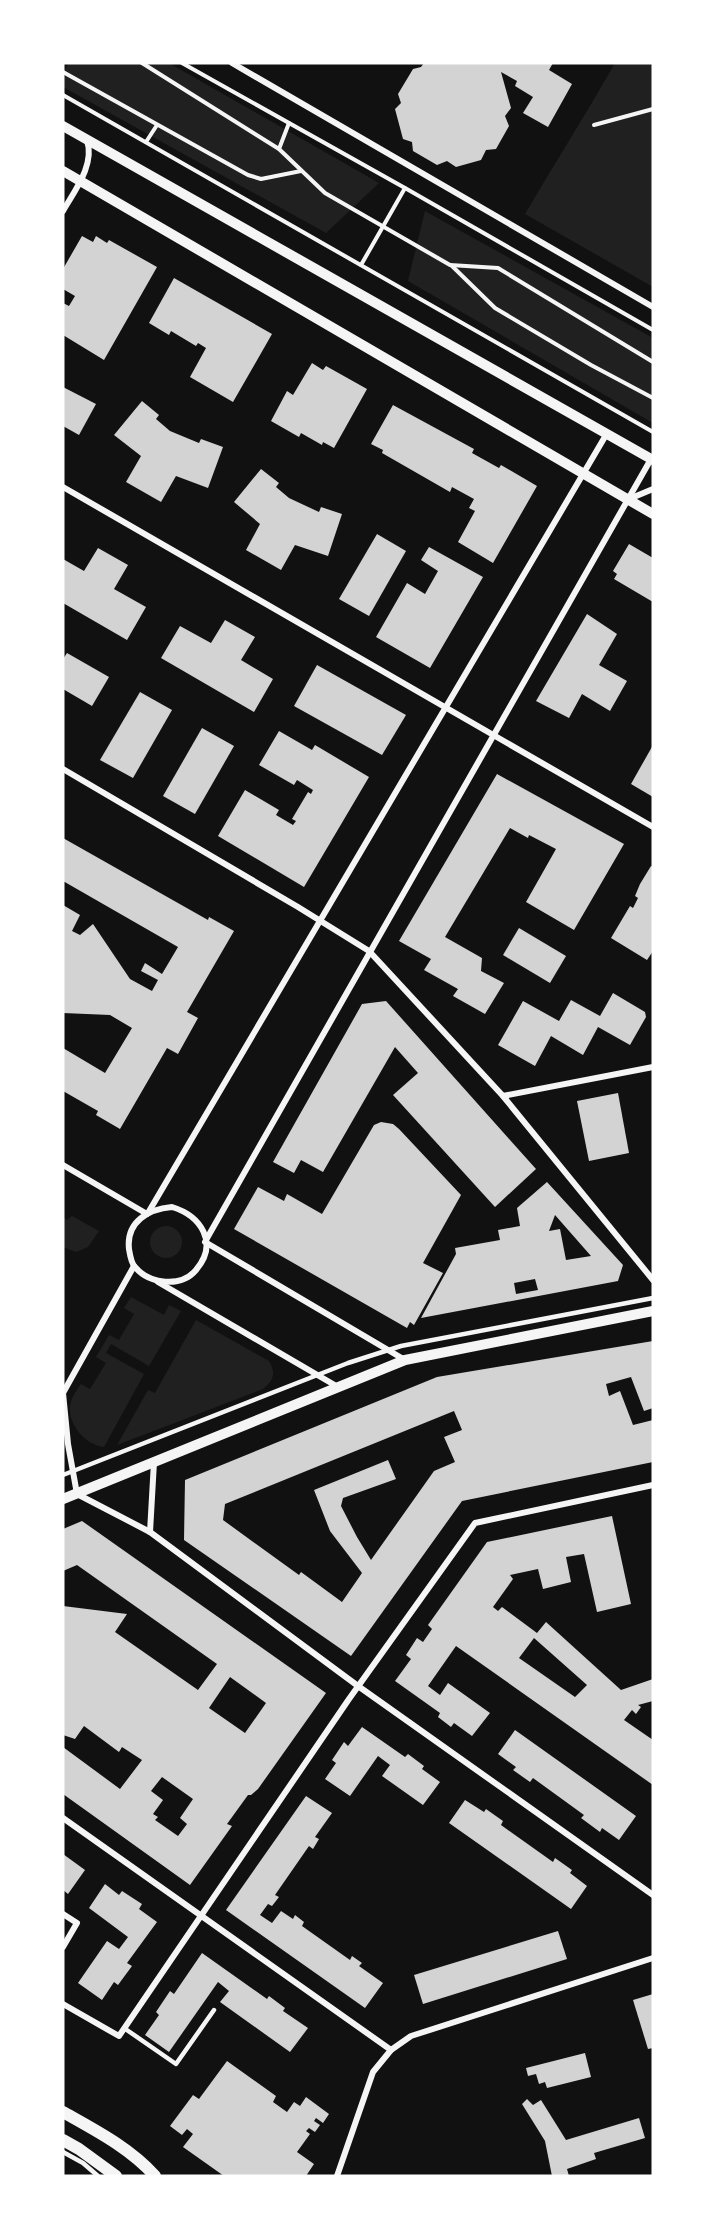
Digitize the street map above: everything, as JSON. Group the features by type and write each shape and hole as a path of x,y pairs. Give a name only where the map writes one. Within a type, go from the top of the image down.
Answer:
{"main road":[{"path":"63,2112 97,2131 129,2153 155,2176"},
{"path":"63,2140 116,2176"}],"street":[{"path":"232,63 653,307"},
{"path":"64,128 652,460 369,951 206,1241 204,1255 196,1270 182,1280 167,1283 149,1278"},
{"path":"63,211 87,165 90,150 87,139"},
{"path":"63,171 653,514"},
{"path":"148,1213 606,435"},
{"path":"63,487 653,827"},
{"path":"628,499 653,489"},
{"path":"63,769 320,919 369,951 503,1096 653,1280"},
{"path":"503,1096 653,1067"},
{"path":"63,1164 148,1213"},
{"path":"339,1387 149,1278 134,1266 129,1247 129,1236 140,1218 160,1208 172,1207 186,1211 200,1224 206,1241 405,1360"},
{"path":"77,1494 68,1444 63,1393 134,1266"},
{"path":"63,1499 405,1360 653,1311"},
{"path":"150,1532 154,1462"},
{"path":"63,2004 119,2036 358,1686 475,1523 653,1485"},
{"path":"77,1494 150,1532 358,1686 653,1895"},
{"path":"63,1818 391,2050"},
{"path":"63,1914 77,1923 63,1947"},
{"path":"337,2176 373,2072 391,2050 411,2036 653,1958"}],"lane":[{"path":"63,1475 388,1350 653,1298"},
{"path":"124,2028 176,2064 214,2010"},
{"path":"63,2152 83,2163 98,2176"}],"path":[{"path":"142,63 279,149 325,194 450,265 495,308 591,365 653,398"},
{"path":"182,63 653,330"},
{"path":"63,72 248,176 261,179 301,171"},
{"path":"63,95 653,432"},
{"path":"594,125 653,110"},
{"path":"279,149 289,123"},
{"path":"146,142 157,124"},
{"path":"361,265 405,188"},
{"path":"450,265 498,268 653,362"}],"shaded area":[{"path":"69,63 169,63 379,183 326,233 63,87 63,73"},
{"path":"615,63 653,63 653,287 525,214"},
{"path":"425,211 653,338 653,423 408,281"},
{"path":"72,1216 99,1231 88,1247 76,1252 63,1247 63,1217 67,1220"},
{"path":"166,1226 177,1231 182,1242 177,1253 166,1258 155,1253 150,1242 155,1231"},
{"path":"131,1297 164,1315 169,1305 181,1311 149,1366 111,1344 106,1353 144,1374 104,1447 85,1438 75,1427 70,1406 81,1384 90,1389 106,1363 96,1357 109,1335 119,1340 134,1314 124,1308"},
{"path":"196,1320 269,1361 273,1369 270,1383 263,1389 117,1445 148,1390 155,1393"}],"building":[{"path":"424,63 553,63 549,70 572,84 548,127 523,113 533,97 515,86 517,81 501,72 511,108 505,116 509,126 496,149 486,150 481,160 456,167 447,161 437,165 413,151 412,142 403,139 395,109 401,103 398,94 413,69 421,67"},
{"path":"82,236 93,242 96,236 107,243 109,240 157,267 104,360 63,335 63,303 69,306 75,296 63,289 63,269"},
{"path":"174,278 272,334 233,402 190,377 206,348 198,343 196,346 171,331 169,335 149,323"},
{"path":"312,363 323,370 326,366 367,389 334,448 323,442 322,445 301,433 299,437 271,421 287,391 293,395"},
{"path":"63,387 96,404 79,435 63,426"},
{"path":"142,401 159,415 156,419 170,431 199,443 201,439 223,447 208,488 176,476 161,502 126,482 141,456 114,435"},
{"path":"393,405 474,449 472,453 499,468 501,465 537,486 493,563 458,542 475,511 469,508 474,499 452,487 450,492 382,453 383,450 371,444"},
{"path":"261,469 279,483 276,487 289,498 319,512 321,507 342,514 328,556 295,545 281,570 246,550 260,524 234,502"},
{"path":"377,534 406,551 369,616 339,599"},
{"path":"629,544 653,558 653,602 614,579 617,574 613,571"},
{"path":"429,547 483,577 430,668 376,637 407,583 425,594 438,571 421,560"},
{"path":"98,548 128,565 114,589 146,607 127,640 63,603 63,559 84,571"},
{"path":"587,614 617,634 599,665 627,681 610,711 582,694 569,718 536,701"},
{"path":"225,620 255,637 241,660 273,679 254,712 161,658 180,626 211,643"},
{"path":"67,653 109,677 92,706 63,689 63,659"},
{"path":"317,665 406,715 382,755 294,706"},
{"path":"140,692 172,710 133,778 100,760"},
{"path":"202,728 234,746 195,814 163,796"},
{"path":"279,731 312,750 315,745 369,777 304,887 218,836 245,790 279,810 276,815 293,825 296,821 292,819 308,792 311,794 313,790 297,780 294,785 259,765"},
{"path":"653,745 653,797 631,784"},
{"path":"497,774 624,844 574,930 526,902 556,849 510,828 445,937 482,958 481,971 504,983 485,1014 453,996 458,989 424,970 431,959 399,941"},
{"path":"63,838 208,920 209,917 234,931 187,1012 198,1018 178,1054 167,1048 120,1129 96,1115 98,1111 63,1091 63,1048 105,1073 132,1028 110,1015 63,1013 63,905 80,915 72,931 80,935 93,924 130,979 152,991 158,980 141,971 145,963 162,974 178,947 63,881"},
{"path":"651,866 653,867 653,951 647,960 611,938 630,906 633,908 638,898 635,896 640,884"},
{"path":"519,928 566,956 550,983 503,955"},
{"path":"613,993 645,1012 646,1017 630,1045 598,1027 583,1055 551,1036 535,1066 498,1045 523,1001 559,1021 571,1000 600,1016"},
{"path":"386,1001 536,1169 495,1207 393,1095 418,1073 395,1047 323,1172 301,1160 294,1173 273,1162 362,1004"},
{"path":"618,1093 629,1153 589,1161 577,1101"},
{"path":"381,1122 393,1124 399,1129 461,1195 423,1263 443,1273 414,1325 410,1322 407,1328 234,1229 258,1187 284,1201 287,1194 322,1214 374,1125"},
{"path":"547,1182 623,1265 618,1281 421,1318 456,1254 455,1248 500,1240 498,1230 520,1226 517,1208","holes":["555,1215 591,1256 566,1260 560,1229 549,1231","535,1279 538,1290 516,1294 514,1283"]},
{"path":"653,1341 653,1408 644,1411 631,1377 606,1384 609,1396 620,1391 633,1425 653,1420 653,1462 462,1501 351,1656 184,1540 185,1480 437,1377","holes":["454,1411 462,1430 444,1437 455,1462 434,1471 371,1560 341,1506 343,1498 396,1479 388,1460 314,1490 330,1531 362,1573 342,1602 301,1572 299,1575 223,1520 225,1504"]},
{"path":"612,1516 631,1604 597,1612 584,1554 566,1557 571,1582 543,1589 538,1569 510,1575 513,1579 493,1607 498,1611 502,1607 537,1633 546,1622 621,1690 653,1679 653,1701 638,1705 641,1707 636,1714 632,1710 624,1720 653,1740 653,1785 456,1646 428,1686 440,1695 448,1683 490,1713 472,1736 454,1723 451,1727 438,1717 440,1713 395,1681 411,1659 406,1655 417,1638 423,1642 432,1629 428,1625 487,1542","holes":["534,1638 587,1685 575,1697 519,1658"]},
{"path":"82,1521 326,1693 258,1789 248,1795 227,1824 232,1826 190,1885 63,1794 63,1747 120,1789 142,1760 122,1747 119,1752 84,1726 75,1739 63,1735 63,1606 127,1614 115,1632 198,1690 217,1664 77,1565 63,1571 63,1529","holes":["230,1677 266,1703 245,1733 209,1708","162,1777 193,1799 180,1818 187,1824 178,1836 155,1820 158,1817 153,1814 163,1800 151,1791"]},
{"path":"362,1727 405,1757 408,1754 424,1766 422,1769 440,1782 423,1805 382,1776 390,1765 378,1756 350,1796 325,1779 336,1763 332,1760 344,1742 348,1746"},
{"path":"515,1730 636,1816 619,1840 602,1828 600,1832 581,1818 584,1815 533,1778 530,1782 513,1770 516,1767 498,1754"},
{"path":"306,1796 332,1813 315,1837 319,1839 313,1849 309,1846 275,1895 279,1897 272,1906 268,1904 260,1915 272,1923 281,1911 293,1919 295,1915 304,1922 302,1926 350,1960 352,1956 362,1963 359,1966 383,1983 365,2008 226,1910"},
{"path":"465,1800 484,1812 486,1809 503,1821 501,1825 553,1862 555,1858 572,1870 570,1873 587,1886 571,1909 449,1823"},
{"path":"63,1854 85,1870 68,1894 63,1890"},
{"path":"105,1884 119,1895 122,1891 142,1904 139,1909 157,1922 127,1963 132,1966 118,1985 114,1982 102,2000 78,1983 107,1941 119,1949 128,1937 89,1908"},
{"path":"558,1931 567,1959 423,2004 414,1975"},
{"path":"202,1953 267,1999 269,1996 285,2008 283,2011 308,2028 290,2052 220,2002 229,1991 218,1982 169,2052 145,2035 159,2015 156,2012 170,1991 174,1994"},
{"path":"653,1994 653,2048 648,2049 633,2000"},
{"path":"585,2053 591,2077 547,2088 545,2082 539,2084 536,2074 528,2076 526,2068"},
{"path":"227,2061 276,2096 273,2102 287,2112 294,2102 300,2106 306,2097 329,2114 323,2123 316,2118 314,2121 320,2125 315,2132 309,2128 306,2131 310,2134 297,2152 314,2164 306,2176 224,2176 183,2147 193,2134 187,2129 182,2135 170,2126 193,2095 199,2099"},
{"path":"527,2099 533,2105 541,2100 566,2140 639,2118 645,2138 594,2153 596,2159 567,2169 569,2176 552,2176 545,2141 522,2104"}]}
